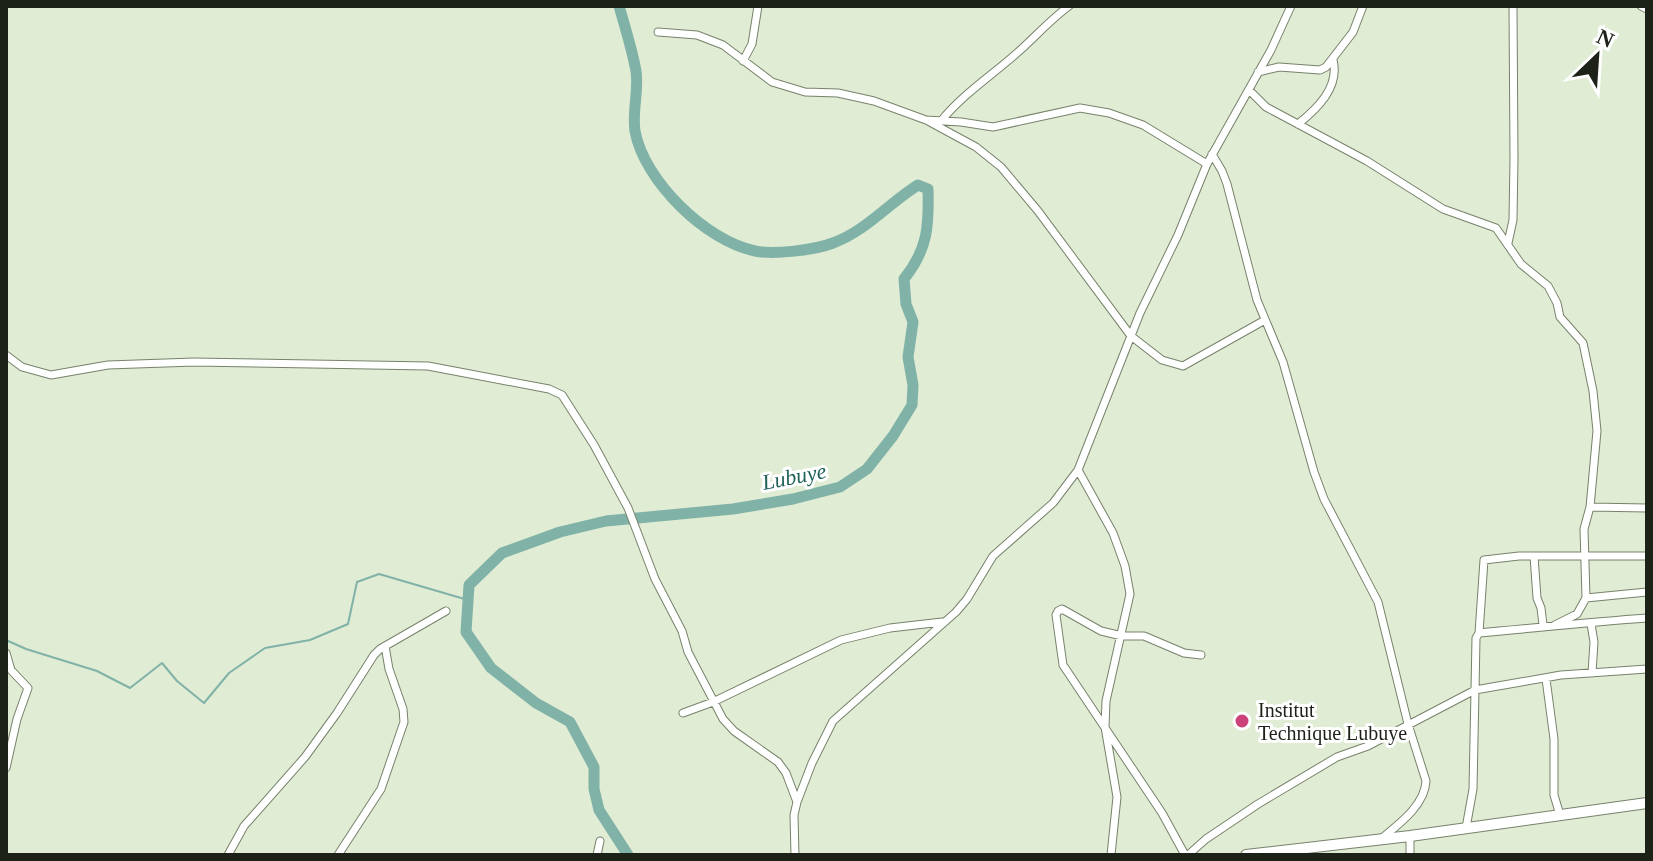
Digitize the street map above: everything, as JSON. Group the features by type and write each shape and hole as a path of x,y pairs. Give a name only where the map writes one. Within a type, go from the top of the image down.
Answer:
{"street":[{"path":"743,61 752,44 758,6"},
{"path":"941,121 959,99 1069,6"},
{"path":"795,855 794,815 797,802 833,721 967,599 993,556 1053,503 1078,470 1131,336 1207,164 1291,6"},
{"path":"1258,72 1279,67 1320,70 1333,60 1353,32 1363,6"},
{"path":"1508,243 1513,220 1513,6"},
{"path":"1641,6 1647,9"},
{"path":"658,32 697,35 723,45 772,82 805,92 838,93 874,101 926,120 976,147 1001,167 1038,211 1131,336 1162,360 1183,366 1265,320"},
{"path":"1298,124 1315,111 1333,85 1336,70 1333,60"},
{"path":"1249,90 1266,107 1367,161 1443,209 1496,228 1521,264 1548,286 1560,317 1583,343 1597,431 1590,507 1584,529 1586,598 1577,614 1555,625"},
{"path":"926,120 993,127 1080,108 1109,113 1143,125 1207,164"},
{"path":"1212,154 1227,184 1265,320 1283,362 1324,499 1378,602 1408,724 1426,781 1425,789 1411,813 1380,839"},
{"path":"6,355 22,367 51,375 108,365 194,362 428,366 549,389 562,395 594,445 628,508 655,579 668,599 688,652 713,702 734,731 778,762 793,785 797,802"},
{"path":"1078,470 1113,533 1125,566 1130,594 1106,701 1105,727 1117,797 1111,855"},
{"path":"1590,507 1647,508"},
{"path":"1466,828 1473,789 1476,638 1479,633 1484,560 1534,556 1647,556"},
{"path":"1534,556 1537,598 1543,625"},
{"path":"1586,598 1647,592"},
{"path":"1201,655 1184,653 1144,636 1122,636 1101,631 1062,609 1058,611 1056,620 1063,665 1162,813 1186,855 1258,804 1337,757 1368,746 1475,690 1592,673 1647,669"},
{"path":"228,855 244,826 305,757 337,713 367,663 385,646 446,611"},
{"path":"1479,633 1647,618"},
{"path":"683,713 713,702 841,640 890,628 942,622"},
{"path":"1591,624 1594,642 1592,673"},
{"path":"338,855 381,789 404,722 385,646"},
{"path":"6,653 11,670 28,688 6,768"},
{"path":"1546,679 1554,739 1552,784 1560,815"},
{"path":"1246,855 1647,803"},
{"path":"1410,836 1410,855"},
{"path":"597,855 600,841"}],"waterway":[{"name":"Lubuye","path":"619,6 636,71 634,123 641,150 664,188 680,206 717,235 755,251 805,250 825,246 867,224 918,185 928,189 925,237 918,257 904,279 906,304 913,322 908,357 913,385 912,405 867,469 840,487 793,499 733,509 606,521 560,532 502,553 469,585 466,632 491,668 536,703 570,722 594,767 594,789 599,810 628,855"},
{"path":"6,640 97,671 130,688 162,663 177,681 204,703 229,673 265,648 310,640 348,624 357,582 379,574 468,600"}],"place":[{"name":"Institut Technique Lubuye","path":"1242,721"}]}
